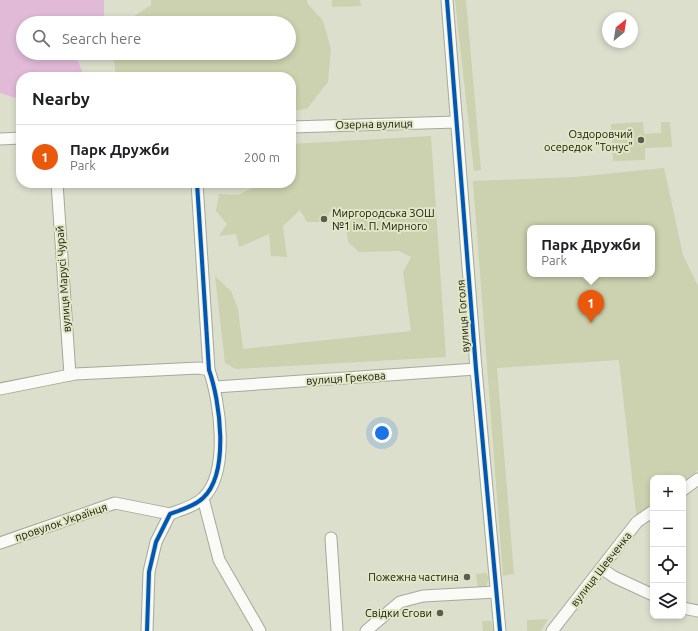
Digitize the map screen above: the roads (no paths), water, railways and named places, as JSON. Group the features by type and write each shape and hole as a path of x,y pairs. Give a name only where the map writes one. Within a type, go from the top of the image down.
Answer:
{"street":[{"name":"вулиця Гоголя","path":"447,0 476,369 500,631"},
{"name":"Озерна вулиця","path":"296,127 457,122"},
{"path":"0,139 16,138"},
{"name":"вулиця Марусі Чурай","path":"57,188 70,375"},
{"path":"147,631 149,572 156,542 170,514 186,508 203,498 212,486 221,448 215,387 209,370 197,188"},
{"path":"0,389 70,375 200,368 209,370"},
{"name":"вулиця Грекова","path":"215,387 476,369"},
{"path":"686,488 698,479"},
{"path":"203,498 219,560 260,631"},
{"name":"провулок Українця","path":"0,543 115,503 170,514"},
{"name":"вулиця Шевченка","path":"552,631 637,522 650,513"},
{"path":"331,538 337,631"},
{"path":"601,568 614,577 650,594"},
{"path":"366,631 400,602 423,596 496,592"},
{"path":"686,609 698,611"}],"place":[{"name":"Оздоровчий осередок \"Тонус\"","path":"641,140"},
{"name":"Миргородська ЗОШ №1 ім. П. Мирного","path":"324,219"},
{"name":"Парк Дружби","path":"591,323"},
{"name":"Пожежна частина","path":"467,577"},
{"name":"Свідки Єгови","path":"440,613"}]}
